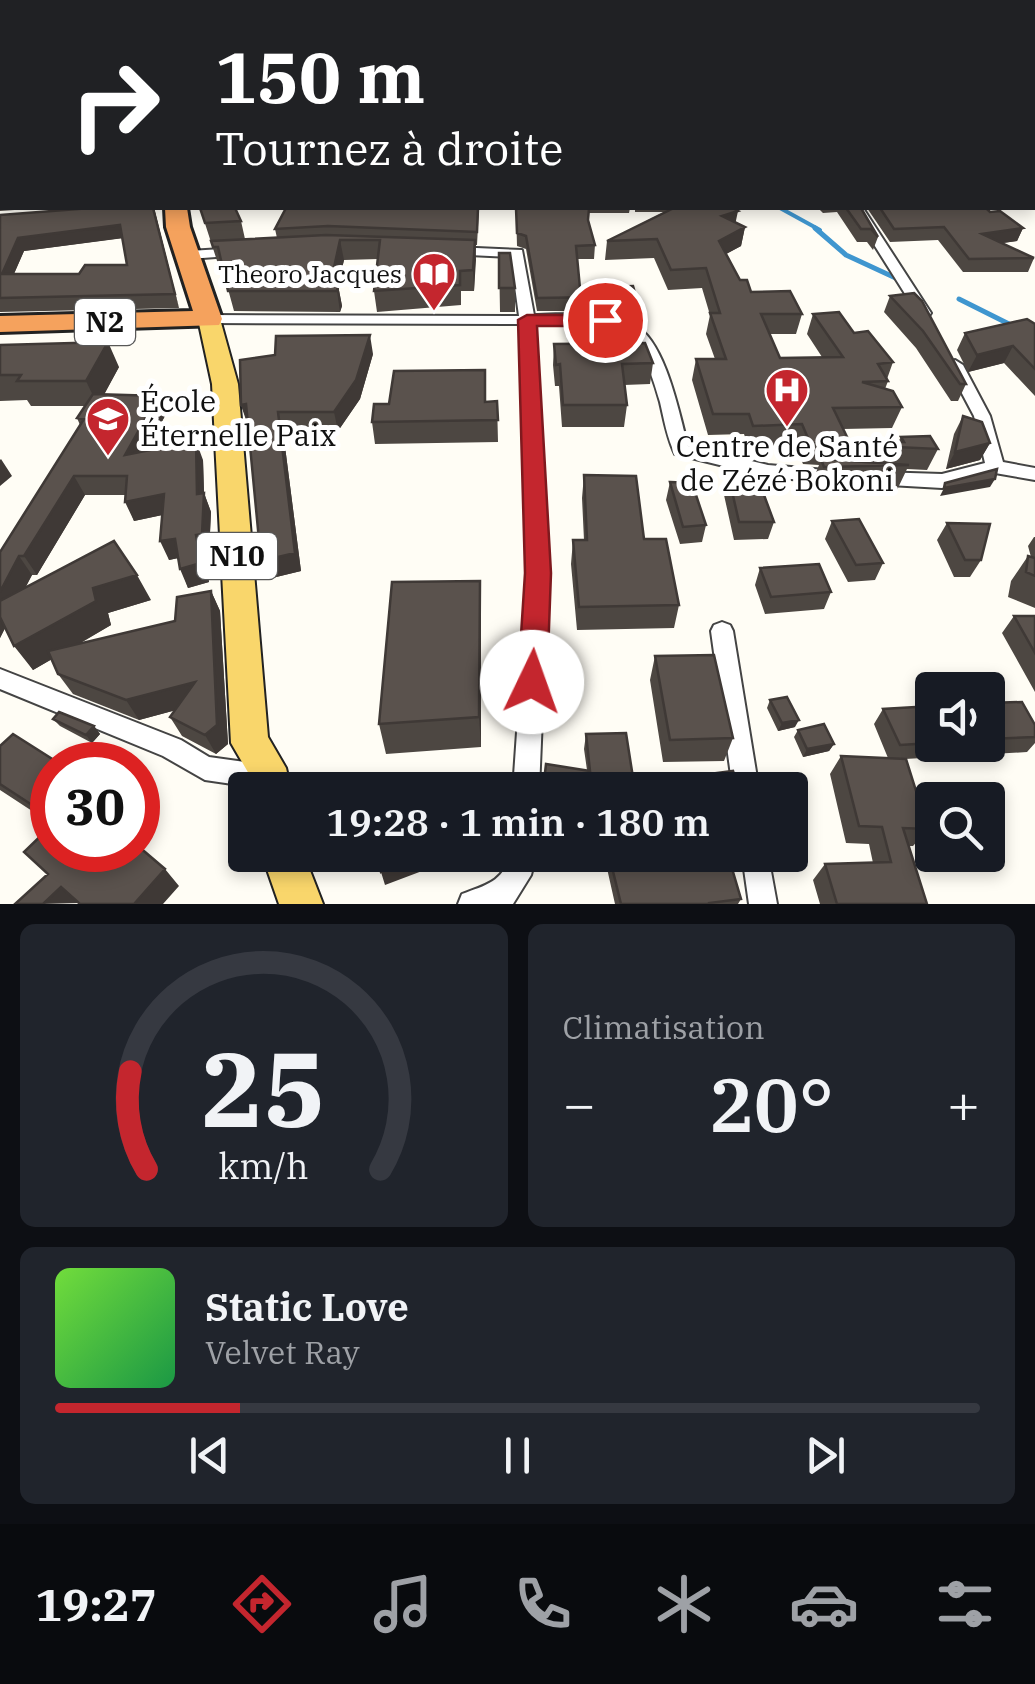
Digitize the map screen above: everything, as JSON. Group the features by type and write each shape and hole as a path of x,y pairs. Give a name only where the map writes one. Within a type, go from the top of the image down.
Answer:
{"highway":[{"path":"176,210 178,227 209,318"},
{"name":"N2","path":"0,324 209,318"}],"main road":[{"name":"N10","path":"209,318 225,384 250,744 265,772"},
{"path":"290,872 302,904"}],"street":[{"path":"858,210 930,322"},
{"path":"189,254 260,251"},
{"path":"442,251 517,253 527,320 538,573 527,772"},
{"path":"209,318 605,320 631,328 647,343 681,450 768,471 834,477 942,482 995,467 1035,474"},
{"path":"947,349 982,416 995,467"},
{"path":"722,631 743,772"},
{"path":"0,679 172,748 205,768 232,772"},
{"path":"472,904 504,895 518,872"},
{"path":"758,872 763,904"}],"building":[{"path":"154,210 175,294 0,298 0,215","holes":["120,225 127,265 85,265 79,274 2,274 18,238"]},
{"path":"201,210 236,210 241,221 205,223"},
{"path":"285,210 478,210 477,232 328,226 275,229"},
{"path":"516,210 589,210 595,245 576,246 580,288 633,286 639,307 600,297 537,298 526,236 517,233"},
{"path":"670,210 738,211 722,216 745,227 719,241 740,280 747,280 751,292 790,291 802,314 761,314 780,358 843,357 813,314 839,312 854,333 868,331 893,362 878,364 888,381 862,382 893,391 902,407 833,408 850,443 904,442 901,437 930,436 938,449 810,443 802,424 753,426 749,414 713,414 696,359 726,359 710,313 720,313 706,268 671,270 657,239 607,241"},
{"path":"847,210 862,210 878,237 871,229 861,229"},
{"path":"881,210 1000,211 1023,228 982,234 1034,258 969,259 944,227 894,229"},
{"path":"326,235 475,240 473,270 460,271 460,285 374,291 380,240 340,240 330,286 338,285 337,291 228,291 218,247 213,247 211,241"},
{"path":"499,253 510,253 515,288 499,288"},
{"path":"914,293 966,384 960,384 923,331 890,296"},
{"path":"1027,319 1035,324 1035,369 1013,346 977,355 965,333"},
{"path":"370,335 356,380 334,412 278,412 295,553 261,561 246,404 241,405 240,360 275,355 276,336"},
{"path":"108,342 86,381 17,381 21,375 0,375 0,345"},
{"path":"645,343 653,363 622,364 627,405 563,405 560,364 556,365 554,344"},
{"path":"485,370 485,402 497,401 498,420 372,422 374,404 389,404 394,371"},
{"path":"93,394 158,396 125,455 196,441 197,494 204,493 202,534 196,535 201,563 180,569 175,539 160,541 164,494 125,502 127,476 74,476 24,556 19,556 0,592 0,552 84,419 77,418"},
{"path":"963,416 982,422 990,443 955,452"},
{"path":"821,459 909,465 824,467"},
{"path":"997,469 995,479 944,488 945,483"},
{"path":"584,475 636,476 644,539 666,539 679,605 579,607 573,540 587,540"},
{"path":"757,476 774,522 739,522 729,478"},
{"path":"670,482 692,483 706,525 683,527"},
{"path":"859,519 883,563 856,565 832,521"},
{"path":"947,523 990,524 981,560 965,560"},
{"path":"114,541 137,575 93,588 96,601 14,646 0,617 0,601"},
{"path":"1028,556 1035,558 1035,576 1026,572"},
{"path":"819,564 831,592 771,597 760,568"},
{"path":"480,581 479,717 379,724 392,582"},
{"path":"211,591 217,725 205,735 170,717 195,682 126,700 58,674 48,651 175,621 177,597"},
{"path":"1014,616 1035,616 1035,653"},
{"path":"714,655 733,738 670,740 655,656"},
{"path":"787,697 799,720 782,723 770,700"},
{"path":"1005,702 1022,702 1035,725 1035,737 1005,738"},
{"path":"915,707 915,744 900,745 883,709"},
{"path":"59,712 94,726 86,735 53,719"},
{"path":"824,724 834,744 807,749 798,730"},
{"path":"626,733 632,772 545,772 546,764 590,771 586,734"},
{"path":"13,734 30,745 30,804 0,784 0,746"},
{"path":"841,756 906,759 915,788 915,828 903,828 927,904 837,904 825,864 891,862 882,827 859,826"},
{"path":"160,865 165,869 134,904 80,904 61,887 43,904 15,904 48,874 160,872"},
{"path":"613,872 733,872 741,899 709,904 621,904"}],"waterway":[{"path":"784,210 820,230"},
{"path":"815,228 846,255 900,280"},
{"path":"959,299 1011,325"}],"place":[{"name":"Theoro Jacques","path":"434,312"},
{"name":"Centre de Santé de Zézé Bokoni","path":"787,428"},
{"name":"École Éternelle Paix","path":"108,457"}],"route":[{"path":"532,682 538,573 527,320 605,320"}]}
